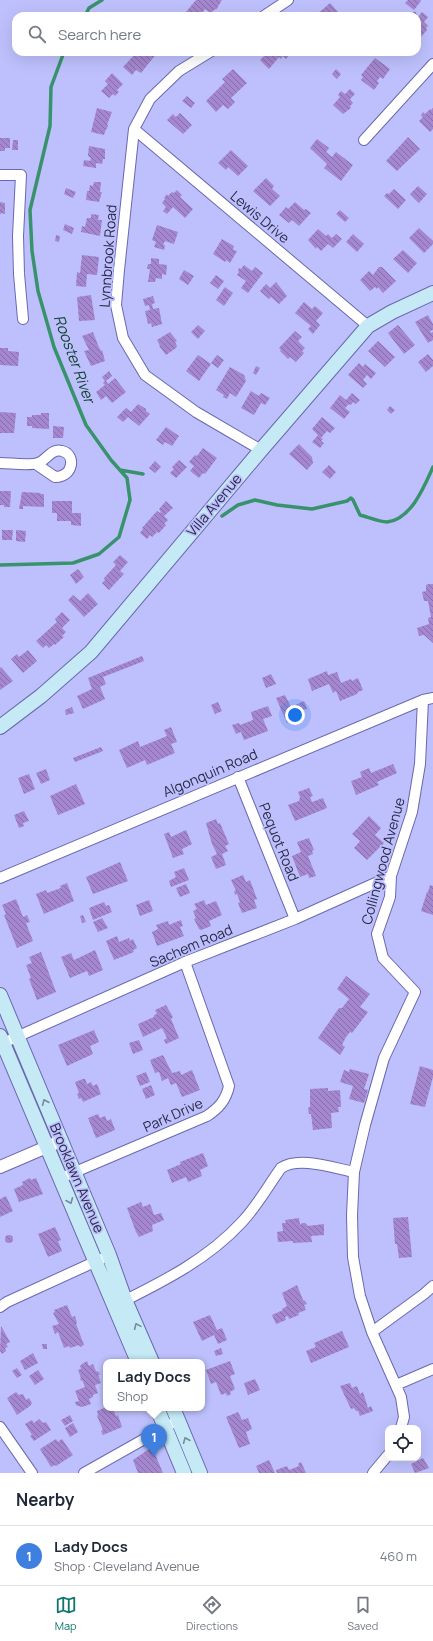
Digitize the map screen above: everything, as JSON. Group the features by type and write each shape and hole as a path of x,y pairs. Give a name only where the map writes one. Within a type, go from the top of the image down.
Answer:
{"main road":[{"name":"Villa Avenue","path":"0,726 41,696 91,652 260,450 368,326 392,312 433,293"},
{"name":"Brooklawn Avenue","path":"0,995 110,1256 120,1303 137,1359"},
{"name":"Brooklawn Avenue","path":"1,1038 96,1262 150,1359"},
{"path":"158,1411 184,1473"},
{"path":"175,1414 200,1473"}],"street":[{"path":"270,12 288,0"},
{"name":"Lynnbrook Road","path":"204,56 180,71 150,99 134,129 116,305 123,338 145,375 196,412 260,450"},
{"path":"364,140 433,64"},
{"name":"Lewis Drive","path":"134,129 368,326"},
{"path":"0,175 21,175 18,236 19,274 23,319"},
{"path":"0,463 36,464"},
{"name":"Algonquin Road","path":"0,878 238,777 428,699"},
{"name":"Collingwood Avenue","path":"402,1425 404,1417 401,1397 372,1332 360,1296 354,1258 352,1215 354,1172 365,1125 384,1058 415,992 383,958 377,934 390,897 391,876 412,812 428,699"},
{"name":"Pequot Road","path":"238,777 295,918"},
{"name":"Sachem Road","path":"1,1038 295,918 391,876"},
{"name":"Park Drive","path":"60,1178 208,1116 221,1104 227,1095 229,1086 185,962"},
{"path":"0,1167 61,1141"},
{"path":"120,1303 174,1276 195,1263 218,1245 242,1222 281,1168 288,1163 300,1162 354,1172"},
{"path":"0,1307 7,1302 110,1256"},
{"path":"372,1332 433,1286"},
{"path":"396,1384 433,1369"},
{"path":"84,1473 165,1427 175,1414"},
{"path":"0,1427 32,1473"},
{"path":"373,1473 385,1459"}],"building":[{"path":"196,0 222,0 216,10 215,9 212,12 205,9 203,12 186,12"},
{"path":"408,0 421,1 414,10 405,3"},
{"path":"330,3 338,12 320,12"},
{"path":"422,12 428,17 424,22 428,26 426,28 427,30 421,37"},
{"path":"133,56 155,56 141,73 136,70 132,75 123,67"},
{"path":"264,56 283,56 281,59 279,57 269,69 260,60"},
{"path":"375,58 390,69 383,79 380,77 377,81 379,83 374,90 361,80 363,77 361,75"},
{"path":"233,69 247,83 231,98 235,102 228,109 223,105 216,112 206,101 225,82 222,79"},
{"path":"336,69 341,74 337,79 332,74"},
{"path":"112,73 123,84 117,90 119,92 115,96 113,94 109,98 101,91 108,84 105,81"},
{"path":"350,89 355,94 350,99 353,103 350,106 351,108 343,114 333,105 340,97 338,95 341,91 345,94"},
{"path":"187,96 195,103 191,108 182,101"},
{"path":"97,108 112,112 104,135 91,132"},
{"path":"433,108 433,129 430,132 419,121 423,117 421,115 423,112 425,114"},
{"path":"180,113 192,125 183,134 167,120 173,114 176,117"},
{"path":"408,137 420,149 397,171 386,161"},
{"path":"0,138 10,138 10,148 5,148 5,151 0,151"},
{"path":"317,139 329,148 326,152 332,157 336,152 353,165 341,181 324,168 327,164 310,148"},
{"path":"13,140 18,140 18,150 12,150"},
{"path":"89,146 105,149 105,159 103,159 102,164 96,163 96,168 83,166 84,160 90,161 91,158 88,155"},
{"path":"231,150 248,166 238,176 228,167 226,170 218,163"},
{"path":"266,178 274,186 272,189 280,196 270,206 253,191"},
{"path":"94,182 101,182 100,192 102,192 99,202 86,200 87,191 89,191 90,185 93,186"},
{"path":"418,186 427,194 419,203 410,194"},
{"path":"66,188 76,192 73,198 64,194"},
{"path":"394,189 406,200 398,209 384,196 387,193 389,194"},
{"path":"177,190 182,195 180,197 193,209 185,218 173,207 167,214 163,211 166,207 162,203 165,199 164,198 167,194 168,196"},
{"path":"0,202 5,203 5,214 1,213 0,215"},
{"path":"295,202 304,210 306,209 311,213 299,226 292,220 289,223 279,215 286,207 288,209"},
{"path":"340,210 349,218 345,222 336,214"},
{"path":"91,214 99,215 98,220 102,220 100,236 81,232 82,226 85,227 87,218 91,218"},
{"path":"65,224 74,228 72,234 63,230"},
{"path":"157,225 178,232 174,244 165,241 163,245 165,245 164,250 154,247 156,242 152,240"},
{"path":"419,228 433,241 433,244 424,253 409,238"},
{"path":"318,229 326,236 328,234 332,238 336,234 342,239 333,248 328,244 321,251 317,247 316,249 308,240"},
{"path":"353,234 364,244 357,252 346,242"},
{"path":"56,235 60,236 59,242 55,241"},
{"path":"222,239 234,246 233,250 237,251 230,263 226,260 225,262 213,254"},
{"path":"403,250 417,263 408,273 393,259"},
{"path":"82,255 99,257 97,275 87,274 86,287 76,286 77,272 80,273"},
{"path":"151,258 159,259 159,264 167,265 166,275 162,274 162,279 156,278 155,282 148,282 150,269 147,269 148,264 151,264"},
{"path":"244,265 252,271 255,267 263,273 248,293 241,288 246,281 237,275 239,268 241,269"},
{"path":"379,267 382,267 396,281 383,293 378,287 377,289 375,287 370,291 360,280 369,271 373,275"},
{"path":"184,270 194,276 188,285 179,279"},
{"path":"216,275 224,281 218,289 210,283"},
{"path":"276,282 287,296 279,304 271,297 269,299 260,291 266,284 270,288"},
{"path":"225,287 233,293 224,306 216,300"},
{"path":"91,295 95,320 79,321 77,297"},
{"path":"153,296 155,303 152,304 153,309 159,308 162,324 152,327 151,323 148,324 145,311 150,310 149,305 145,306 143,299"},
{"path":"304,302 312,309 315,306 323,313 316,321 320,325 313,334 308,329 311,326 295,313"},
{"path":"428,315 433,324 433,330 430,331 431,333 433,332 433,340 428,343 415,322"},
{"path":"198,325 205,331 198,339 191,332"},
{"path":"398,325 415,345 404,354 388,333"},
{"path":"295,331 302,337 298,341 305,348 302,351 304,353 296,362 290,357 288,359 279,348"},
{"path":"93,332 101,351 102,350 105,361 91,366 84,351 89,350 82,336"},
{"path":"170,332 177,341 175,342 177,346 166,355 159,346 157,340"},
{"path":"378,341 395,357 385,367 368,351"},
{"path":"0,348 8,348 8,351 19,352 18,366 0,365"},
{"path":"428,354 433,360 433,366 426,372 418,362"},
{"path":"198,355 211,364 199,381 186,371"},
{"path":"217,355 224,360 218,368 211,363"},
{"path":"359,363 363,367 365,364 376,373 371,379 367,375 363,380 367,384 363,388 348,375"},
{"path":"256,366 260,368 256,375 253,373"},
{"path":"230,367 244,375 246,381 236,397 230,393 227,399 216,390"},
{"path":"109,371 112,376 106,381 108,384 115,378 126,392 112,403 106,396 101,400 96,392 105,385 103,383 105,381 102,377"},
{"path":"251,391 259,396 261,393 270,398 265,405 261,403 254,415 241,408"},
{"path":"352,393 360,400 356,404 353,402 351,405 349,404 345,408 350,412 344,419 330,408 340,395 346,400"},
{"path":"138,404 146,409 146,411 150,414 139,426 128,417 123,422 117,417 126,408 131,412"},
{"path":"390,406 395,410 391,414 387,410"},
{"path":"0,412 16,413 14,433 0,433"},
{"path":"41,413 49,413 49,429 32,428 32,426 27,426 27,417 32,417 32,415 41,415"},
{"path":"322,417 335,428 330,433 327,431 321,438 323,439 321,441 324,443 320,448 312,442 318,435 312,429"},
{"path":"53,426 64,427 63,438 53,438"},
{"path":"166,427 179,436 172,446 165,442 163,445 156,440"},
{"path":"299,444 312,457 313,463 307,470 289,454"},
{"path":"203,448 217,458 205,474 203,473 199,478 190,471 194,466 189,462 195,455 197,456"},
{"path":"179,460 187,467 176,478 170,473 174,469 172,467"},
{"path":"155,461 161,467 155,473 149,468"},
{"path":"329,465 336,472 330,479 322,472"},
{"path":"0,491 11,491 10,507 0,505"},
{"path":"22,492 44,494 44,507 23,506 23,509 19,509"},
{"path":"52,501 72,501 72,513 81,513 81,526 71,525 71,521 57,521 57,513 52,513"},
{"path":"166,501 173,508 164,516 168,520 164,524 166,525 159,533 157,532 152,537 150,535 147,539 140,533 143,529 142,528 157,511 160,513 161,512 159,509"},
{"path":"2,530 13,530 12,540 2,540"},
{"path":"16,530 26,531 25,542 16,541"},
{"path":"120,555 128,562 120,571 124,574 109,590 102,583 105,580 104,578 116,565 113,562"},
{"path":"78,569 84,577 76,584 70,575"},
{"path":"433,584 433,643 424,635 419,636 417,628 429,624 428,618 431,617 428,601 424,601 422,592 426,591 426,585"},
{"path":"88,593 98,604 84,617 68,600 73,595 80,601"},
{"path":"62,612 70,620 62,628 66,632 62,636 64,637 55,645 54,644 49,648 46,645 43,648 36,641 57,622 55,619"},
{"path":"28,650 37,661 23,673 11,659 17,654 19,657"},
{"path":"142,656 144,661 103,677 106,684 100,687 105,699 83,709 77,696 92,689 88,678"},
{"path":"1,667 13,681 0,690 0,668"},
{"path":"327,671 328,675 337,672 341,683 358,678 363,690 340,701 336,691 333,693 329,684 312,691 308,679"},
{"path":"271,674 276,684 266,688 262,678"},
{"path":"285,695 291,707 304,701 307,709 303,710 305,716 287,723 276,698"},
{"path":"218,702 222,711 215,714 211,705"},
{"path":"268,706 272,716 263,719 268,731 244,740 241,732 236,734 232,725 239,723 240,725 253,720 251,712"},
{"path":"72,707 74,713 66,715 65,710"},
{"path":"171,727 177,742 171,744 175,753 147,765 145,760 127,768 119,750 138,741 140,747 167,736 164,730"},
{"path":"101,747 103,751 75,762 73,758"},
{"path":"393,764 397,773 377,782 379,785 356,795 351,781 362,777 360,772 369,768 371,773"},
{"path":"46,769 50,780 41,784 36,773"},
{"path":"29,774 35,789 24,794 18,778"},
{"path":"76,784 85,804 58,815 50,796"},
{"path":"309,788 313,796 310,797 312,802 323,798 327,808 295,821 288,805 299,801 300,797 298,792"},
{"path":"24,811 29,821 23,823 24,826 19,828 14,815"},
{"path":"369,816 381,828 375,835 384,843 367,860 354,848 360,841 352,834"},
{"path":"216,819 218,824 220,823 229,844 225,846 228,851 222,854 226,865 216,869 211,857 217,854 212,844 206,823"},
{"path":"186,830 192,844 182,849 184,854 173,858 164,834 169,832 171,837"},
{"path":"309,838 314,850 312,851 313,854 308,856 316,876 309,878 308,874 300,877 292,856 301,852 297,842"},
{"path":"120,862 128,881 93,894 86,877"},
{"path":"184,868 189,880 171,887 169,881 176,877 174,872"},
{"path":"243,875 246,882 250,880 257,899 254,900 257,908 242,913 238,903 240,902 237,894 235,895 234,891 236,891 231,880"},
{"path":"67,883 74,901 44,914 36,894 46,890 47,893 61,888 60,886"},
{"path":"186,884 190,893 180,897 176,888"},
{"path":"430,885 433,886 433,915 421,911"},
{"path":"16,899 23,917 27,915 30,922 26,923 33,941 17,948 4,915 6,914 2,905"},
{"path":"149,900 153,911 140,916 136,905"},
{"path":"204,900 206,905 216,901 222,915 209,921 211,926 201,930 194,919 196,918 193,911 197,909 194,904"},
{"path":"104,902 106,906 109,905 112,912 93,920 89,908"},
{"path":"83,915 86,922 82,923 80,916"},
{"path":"102,918 108,928 98,932 93,922"},
{"path":"181,920 183,926 180,927 184,936 157,946 152,932 158,929 156,925 168,921 169,925"},
{"path":"117,936 119,942 129,938 130,941 133,939 137,948 133,950 134,952 114,960 106,941"},
{"path":"95,950 103,970 89,976 87,971 70,978 61,957 71,953 74,960"},
{"path":"41,952 56,992 37,1000 29,979 31,978 26,965 32,963 29,957"},
{"path":"346,976 370,994 360,1007 368,1012 352,1033 350,1032 346,1037 342,1045 345,1047 340,1055 318,1038 339,1008 342,1008 349,999 337,989"},
{"path":"166,1005 173,1017 171,1019 179,1038 166,1044 164,1040 167,1038 162,1028 143,1037 138,1024 154,1017 154,1015 157,1014 155,1010"},
{"path":"94,1030 99,1042 90,1046 93,1054 67,1066 58,1045"},
{"path":"139,1040 143,1050 133,1054 129,1043"},
{"path":"163,1055 172,1073 180,1071 181,1075 192,1070 200,1090 182,1097 176,1083 171,1085 168,1078 162,1081 159,1072 155,1073 150,1060"},
{"path":"420,1066 433,1070 433,1077 425,1107 410,1104"},
{"path":"350,1069 369,1074 364,1089 368,1090 364,1103 349,1099 353,1086 340,1082 344,1070 349,1072"},
{"path":"146,1072 150,1082 140,1086 136,1076"},
{"path":"85,1079 87,1084 91,1082 93,1086 97,1084 101,1094 83,1102 81,1098 79,1099 77,1094 79,1093 75,1082"},
{"path":"151,1085 155,1095 146,1099 142,1089"},
{"path":"328,1088 328,1091 340,1090 341,1107 338,1107 339,1112 331,1113 332,1128 313,1130 311,1114 309,1114 308,1108 310,1107 310,1089"},
{"path":"98,1114 100,1118 105,1116 107,1121 111,1119 115,1130 96,1138 88,1118"},
{"path":"203,1153 208,1166 200,1170 202,1176 188,1182 186,1177 172,1183 167,1170 181,1164 180,1162"},
{"path":"30,1178 31,1180 36,1178 43,1194 19,1202 14,1189 23,1185 22,1182"},
{"path":"6,1196 13,1211 0,1217 0,1199"},
{"path":"141,1202 143,1207 150,1204 154,1215 161,1213 164,1220 152,1225 153,1231 139,1237 127,1208"},
{"path":"408,1217 412,1257 399,1258 397,1244 395,1244 393,1218"},
{"path":"299,1218 300,1225 302,1223 305,1223 308,1226 324,1224 324,1235 311,1236 312,1242 278,1242 277,1232 283,1231 282,1223 286,1223 285,1220"},
{"path":"55,1227 61,1240 58,1241 62,1251 48,1257 38,1234"},
{"path":"9,1235 12,1236 12,1242 9,1243 6,1242 5,1239 6,1236"},
{"path":"297,1285 303,1300 307,1304 304,1305 306,1310 289,1319 288,1316 285,1317 286,1320 276,1324 272,1315 283,1310 282,1309 287,1306 282,1293"},
{"path":"67,1305 72,1317 75,1316 76,1324 84,1345 80,1347 79,1345 64,1348 58,1332 55,1334 52,1326 59,1324 53,1313 55,1312 54,1310"},
{"path":"210,1315 217,1330 222,1328 227,1340 218,1344 214,1335 202,1341 193,1322"},
{"path":"1,1326 10,1342 6,1344 8,1347 5,1348 6,1351 2,1354 0,1351"},
{"path":"342,1331 349,1347 311,1363 306,1351 316,1347 314,1343"},
{"path":"42,1344 47,1344 47,1349 43,1349"},
{"path":"221,1348 223,1354 216,1356 214,1351"},
{"path":"33,1353 38,1363 25,1370 20,1361"},
{"path":"87,1361 89,1366 93,1364 96,1371 99,1372 100,1375 98,1375 101,1383 95,1385 98,1393 89,1399 91,1404 82,1407 76,1405 75,1402 79,1401 75,1391 85,1387 80,1379 78,1370 81,1369 80,1366 82,1364"},
{"path":"230,1361 235,1374 230,1376 235,1389 227,1396 226,1393 221,1395 216,1382 211,1384 206,1370"},
{"path":"17,1368 22,1375 17,1378 12,1371"},
{"path":"38,1370 44,1379 35,1385 29,1376"},
{"path":"255,1379 260,1390 248,1395 244,1383"},
{"path":"350,1383 352,1388 357,1386 360,1394 363,1392 368,1408 371,1406 373,1411 360,1416 358,1411 354,1408 351,1409 340,1386"},
{"path":"16,1392 19,1395 23,1394 26,1400 29,1398 32,1403 17,1415 7,1398"},
{"path":"103,1408 103,1411 114,1411 116,1416 118,1415 122,1427 103,1435 101,1431 103,1430 97,1416 97,1411"},
{"path":"238,1412 242,1420 248,1418 252,1429 246,1432 250,1444 239,1448 226,1417"},
{"path":"70,1415 73,1421 65,1426 61,1420"},
{"path":"39,1419 43,1423 46,1422 51,1430 34,1441 25,1424 32,1420 34,1423"},
{"path":"73,1423 78,1432 70,1437 65,1428"},
{"path":"56,1439 58,1442 62,1439 73,1455 56,1466 51,1467 40,1449"},
{"path":"152,1447 163,1473 138,1473 133,1460"},
{"path":"423,1458 429,1468 415,1473 411,1464 421,1461"},
{"path":"269,1460 275,1473 259,1473 256,1466"},
{"path":"301,1462 306,1473 277,1473 276,1470 287,1466 289,1470 299,1466 298,1464"}],"waterway":[{"name":"Rooster River","path":"87,12 89,8 102,0"},
{"name":"Rooster River","path":"0,565 73,563 99,554 119,537 130,500 127,478 111,460 86,425 54,347 38,291 32,251 30,210 50,126 51,87 63,56"},
{"path":"222,516 238,505 255,500 277,505 312,509 347,501 351,498 360,515 384,522 396,520 403,515 416,500 433,467"},
{"path":"120,470 143,474"}],"place":[{"name":"Lady Docs","path":"154,1457"}]}
